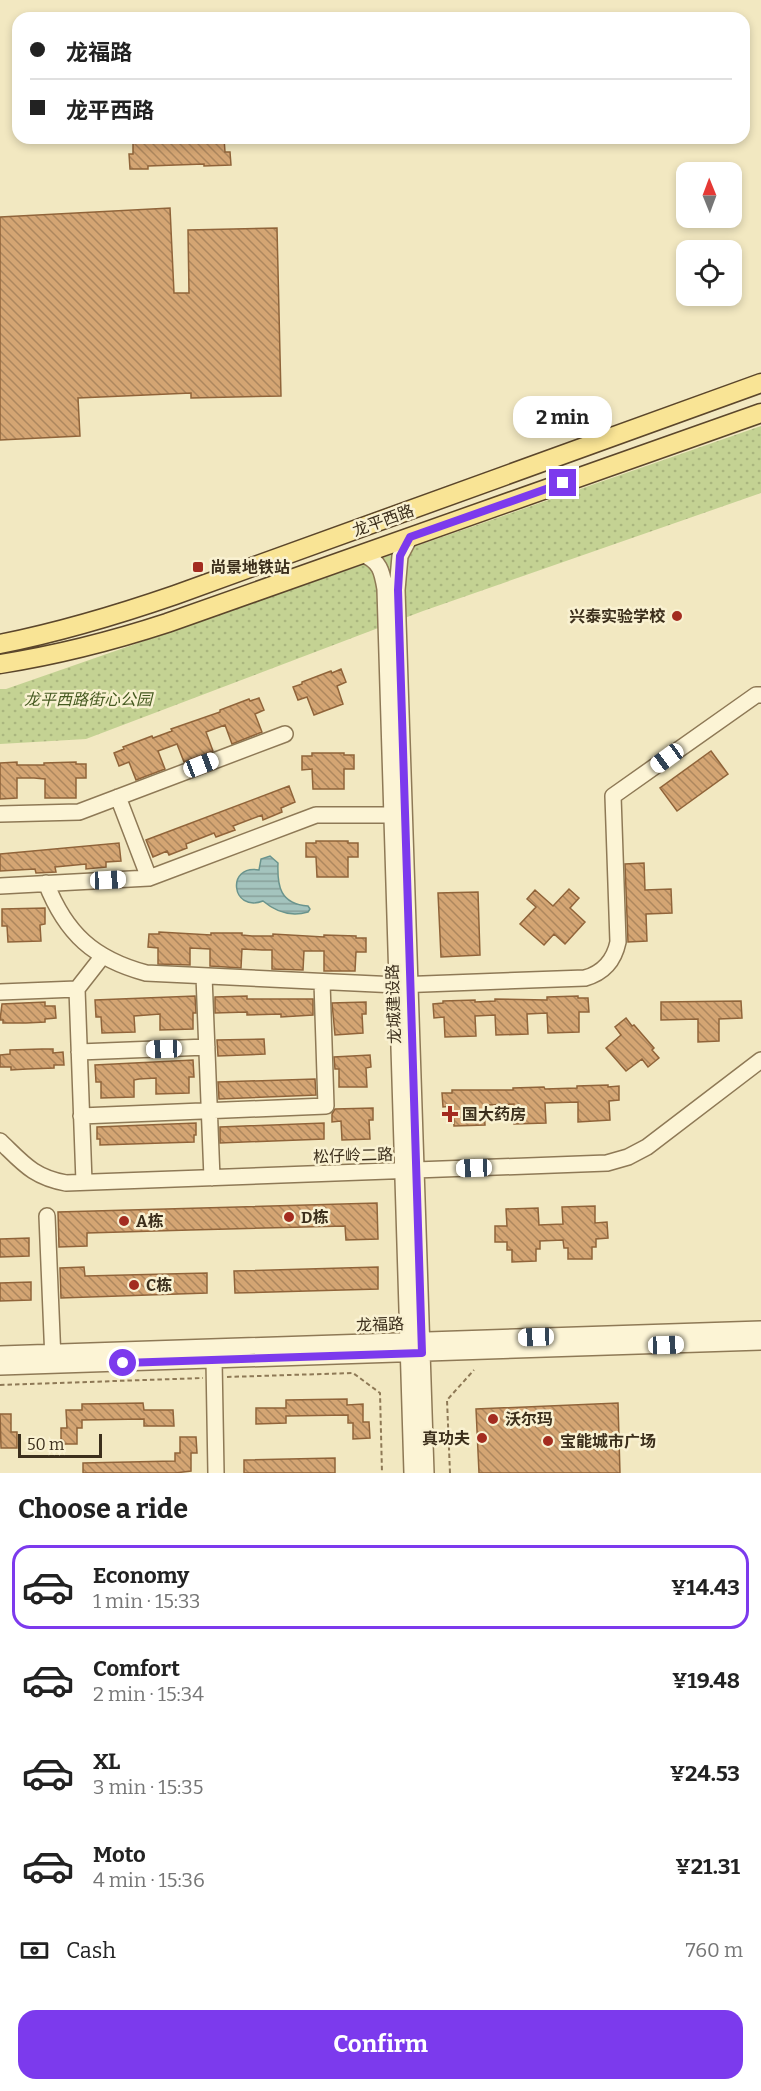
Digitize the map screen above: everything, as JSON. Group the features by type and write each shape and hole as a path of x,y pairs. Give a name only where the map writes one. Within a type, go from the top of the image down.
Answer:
{"main road":[{"name":"龙平西路","path":"0,644 41,636 108,618 175,596 761,383"},
{"name":"龙平西路","path":"0,664 43,657 116,639 761,412"}],"street":[{"name":"龙城建设路","path":"398,815 398,574 400,556 410,537"},
{"name":"龙城建设路","path":"362,554 372,558 378,565 385,589 398,815 415,1347 412,1473"},
{"path":"46,883 67,925 83,943 102,957 123,967 146,973 404,985 578,979 592,976 605,968 614,956 618,942 614,796 756,695 761,695"},
{"path":"0,814 79,812 285,734"},
{"path":"118,797 149,878"},
{"path":"0,886 149,878 316,815 398,815"},
{"path":"84,1182 77,989 102,957"},
{"path":"204,976 212,1178"},
{"path":"81,1116 326,1106 322,982"},
{"path":"0,992 77,989"},
{"path":"79,1052 207,1047"},
{"name":"松仔岭二路","path":"0,1142 37,1174 50,1180 66,1183 607,1163 628,1157 647,1147 761,1060"},
{"path":"47,1216 53,1359"},
{"name":"龙福路","path":"0,1354 53,1359 214,1360 761,1329"},
{"name":"龙福路","path":"0,1367 53,1359 415,1347 761,1342"},
{"name":"龙城建设路","path":"415,1347 426,1473"},
{"path":"214,1360 216,1473"}],"path":[{"path":"450,1473 447,1400 474,1370"}],"green space":[{"name":"龙平西路街心公园","path":"761,426 761,493 423,611 86,739 0,744 0,689 6,689"}],"water":[{"path":"270,856 278,863 278,879 286,898 299,905 308,906 310,909 308,912 296,914 284,912 263,901 252,903 244,900 239,895 237,880 241,874 248,870 259,870 261,859"}],"building":[{"path":"133,144 224,144 225,152 230,152 231,165 148,166 148,169 130,169 129,154 133,154"},
{"path":"170,208 174,293 189,293 188,230 277,228 281,396 191,398 191,393 78,398 80,436 0,440 0,217"},
{"path":"341,669 346,682 337,686 343,704 314,715 307,697 298,700 293,687"},
{"path":"259,698 264,710 255,714 262,732 232,744 225,725 206,732 213,751 184,762 177,744 158,751 165,769 136,780 129,762 119,766 114,753 124,749 123,747 172,731 171,729 249,699 250,701"},
{"path":"711,751 728,774 677,811 660,788"},
{"path":"312,753 354,755 354,769 344,769 344,789 313,789 312,769 302,770 302,756 312,756"},
{"path":"17,762 17,765 76,762 76,764 86,764 86,778 76,778 76,798 45,798 45,779 17,778 17,798 0,799 0,763"},
{"path":"289,786 295,802 281,808 282,812 263,820 262,815 233,826 235,830 216,837 214,833 186,844 187,848 169,855 167,851 153,857 146,840"},
{"path":"316,841 358,843 358,857 348,857 348,877 317,877 316,857 306,857 306,843 316,843"},
{"path":"119,843 121,861 106,862 106,867 86,869 86,864 55,867 56,872 36,873 35,869 0,871 0,854"},
{"path":"644,863 645,890 671,889 672,913 646,914 647,941 628,942 625,864"},
{"path":"569,889 579,898 570,908 585,922 565,944 554,934 544,945 520,924 536,907 527,899 535,890 553,906"},
{"path":"478,892 480,955 441,957 438,893"},
{"path":"45,908 45,924 40,925 41,941 8,942 7,926 2,926 2,909"},
{"path":"159,932 211,935 211,933 242,933 242,935 252,936 273,936 273,934 356,936 356,938 366,938 366,952 356,952 355,971 324,971 324,951 304,951 303,970 272,969 272,950 242,949 241,968 210,966 210,949 190,948 190,965 158,964 158,948 148,947 149,934 159,934"},
{"path":"195,996 196,1013 193,1013 193,1029 160,1030 160,1014 134,1016 135,1032 102,1033 101,1017 96,1017 95,1000"},
{"path":"247,996 247,999 313,999 313,1015 281,1017 281,1014 215,1013 215,997"},
{"path":"578,996 578,998 588,998 589,1012 579,1012 579,1032 548,1033 547,1013 527,1014 528,1034 496,1035 495,1015 475,1016 476,1036 445,1037 444,1017 434,1018 433,1004 443,1003 443,1001 547,1000 547,997"},
{"path":"741,1001 742,1018 719,1019 719,1041 698,1042 698,1019 661,1020 661,1002"},
{"path":"45,1002 45,1006 55,1006 56,1018 45,1019 45,1022 26,1023 3,1023 3,1020 0,1020 2,1004"},
{"path":"366,1002 366,1014 362,1014 363,1033 335,1035 332,1003"},
{"path":"626,1018 654,1048 652,1050 659,1058 648,1067 642,1059 626,1071 606,1048 621,1035 615,1027"},
{"path":"264,1039 265,1054 218,1056 217,1040"},
{"path":"53,1049 53,1053 63,1052 64,1065 54,1065 54,1068 11,1070 11,1067 0,1067 0,1055 10,1054 10,1050"},
{"path":"370,1055 371,1067 366,1068 367,1087 339,1087 339,1069 335,1069 334,1057"},
{"path":"193,1060 194,1077 189,1077 189,1093 156,1094 156,1078 134,1080 134,1097 101,1098 101,1082 96,1082 95,1065"},
{"path":"315,1079 316,1095 219,1099 218,1082"},
{"path":"608,1085 608,1087 619,1086 619,1100 609,1101 610,1120 578,1122 578,1102 545,1103 546,1123 514,1124 514,1104 484,1105 485,1125 454,1126 453,1106 443,1107 442,1093 452,1093 452,1090 577,1088 577,1086"},
{"path":"373,1108 373,1120 369,1120 370,1139 342,1140 341,1121 332,1122 335,1109"},
{"path":"196,1123 194,1142 100,1145 100,1139 97,1139 97,1127"},
{"path":"324,1123 324,1139 220,1143 220,1127"},
{"path":"377,1203 378,1239 346,1240 345,1226 87,1233 87,1246 59,1247 58,1212"},
{"path":"595,1206 595,1223 607,1222 608,1238 596,1239 596,1247 592,1247 592,1259 568,1259 568,1248 564,1248 563,1240 540,1241 540,1249 536,1249 536,1261 512,1262 512,1250 507,1250 507,1242 495,1242 495,1226 507,1226 506,1209 538,1208 539,1225 563,1224 562,1207"},
{"path":"29,1238 29,1256 0,1257 0,1239"},
{"name":"C栋","path":"84,1267 85,1276 207,1273 207,1293 61,1298 60,1268"},
{"path":"378,1267 378,1289 235,1293 234,1271"},
{"path":"31,1282 31,1300 0,1301 0,1283"},
{"path":"347,1399 347,1405 363,1404 363,1422 369,1422 370,1438 353,1439 353,1423 348,1423 348,1415 286,1416 286,1423 256,1424 256,1408 286,1408 286,1400"},
{"path":"143,1403 144,1410 173,1410 174,1426 144,1426 144,1419 82,1420 82,1428 77,1428 77,1444 61,1444 61,1428 67,1428 66,1410 82,1410 82,1404"},
{"name":"宝能城市广场","path":"618,1403 620,1473 479,1473 476,1409"},
{"path":"0,1414 11,1414 11,1432 17,1432 17,1448 1,1448"},
{"path":"180,1437 196,1437 197,1453 191,1453 191,1471 83,1473 83,1463 175,1461 175,1453 180,1453"},
{"path":"335,1458 335,1473 244,1473 244,1460"}],"place":[{"name":"尚景地铁站","path":"198,567"},
{"name":"兴泰实验学校","path":"677,616"},
{"name":"国大药房","path":"450,1114"},
{"name":"D栋","path":"289,1217"},
{"name":"A栋","path":"124,1221"},
{"name":"C栋","path":"134,1285"},
{"name":"沃尔玛","path":"493,1419"},
{"name":"真功夫","path":"482,1438"},
{"name":"宝能城市广场","path":"548,1441"}],"route":[{"path":"123,1363 422,1353 398,590 400,556 410,537 563,483"}]}
